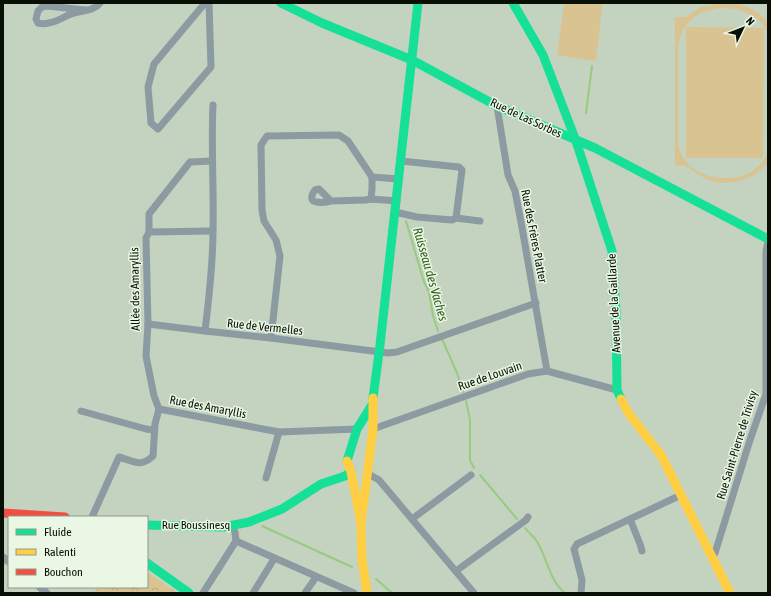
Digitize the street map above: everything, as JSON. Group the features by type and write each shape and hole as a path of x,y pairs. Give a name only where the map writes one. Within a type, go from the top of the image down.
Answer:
{"street":[{"path":"85,10 44,7 38,11 36,19 38,22 45,24 66,17 70,14 93,9 100,3"},
{"path":"205,3 154,64 148,88 151,123 158,129 212,67 209,3"},
{"name":"Rue de Las Sorbes","path":"281,3 322,23 412,60 497,106 576,141 596,148 768,240"},
{"path":"367,593 362,559 361,523 368,458 373,429 372,405 380,352 418,3"},
{"name":"Avenue de la Gaillarde","path":"513,3 543,54 576,141 612,251 616,310 617,390 629,414 661,455 730,593"},
{"path":"205,331 213,231 213,105"},
{"name":"Rue des Frères Platter","path":"497,106 508,175 514,192 536,302 547,371"},
{"path":"271,338 280,256 276,240 264,221 262,210 260,145 268,136 339,135 348,141 372,177 371,199"},
{"path":"149,232 149,214 190,162 212,161"},
{"path":"401,162 459,167 462,170 456,218"},
{"path":"372,177 399,179"},
{"path":"331,201 371,199 397,201"},
{"path":"395,212 417,217 452,220 456,218 480,221"},
{"name":"Allée des Amaryllis","path":"159,409 154,396 146,356 148,324 146,238 149,232 213,231"},
{"name":"Rue Saint-Pierre de Trivisy","path":"712,556 715,552 750,440 767,394 766,251 768,240"},
{"name":"Rue de Vermelles","path":"148,324 388,353 397,352 536,302"},
{"name":"Rue de Louvain","path":"373,429 528,374 538,372 547,371 617,390"},
{"path":"361,523 351,472 348,465 348,456 357,429 372,405"},
{"name":"Rue des Amaryllis","path":"92,516 119,457 141,464 153,456 154,430 159,409 279,432 357,429"},
{"path":"81,411 154,430"},
{"path":"266,478 279,432"},
{"path":"348,456 352,453 360,452 364,453 368,458"},
{"path":"351,472 359,474 367,468"},
{"path":"367,468 370,475 379,480 474,593"},
{"name":"Rue Boussinesq","path":"148,525 223,527 248,522 275,512 296,501 320,484 333,478 347,475 351,472"},
{"path":"412,519 471,476"},
{"path":"581,593 582,580 574,549 577,544 681,495"},
{"path":"3,513 50,516"},
{"path":"456,571 526,520 528,517"},
{"path":"630,519 642,550"},
{"path":"203,593 236,541 235,532 232,526"},
{"path":"236,541 354,593"},
{"path":"253,593 274,558"},
{"path":"148,564 189,593"},
{"path":"305,593 316,577"}],"green space":[{"path":"564,3 603,3 596,61 557,55"},
{"path":"722,3 742,5 758,13 768,23 768,34 761,23 751,15 739,10 726,8 700,14 689,22 681,34 678,47 678,144 684,159 695,169 709,176 725,178 741,177 751,172 758,167 768,153 768,162 756,174 732,183 714,182 706,179 685,166 675,166 675,17 686,17 701,7"},
{"path":"686,27 764,28 763,158 686,158"},
{"path":"148,573 178,593 92,593 99,588 148,588"}],"waterway":[{"path":"586,113 592,66"},
{"name":"Ruisseau des Vaches","path":"406,221 424,282 429,292 433,316 438,331"},
{"name":"Ruisseau des Vaches","path":"442,339 457,373 463,392"},
{"name":"Ruisseau des Vaches","path":"466,401 470,420 470,460 474,468"},
{"name":"Ruisseau des Vaches","path":"480,475 517,519"},
{"name":"Ruisseau des Vaches","path":"262,526 352,567"},
{"name":"Ruisseau des Vaches","path":"525,528 540,546 555,582 565,593"},
{"name":"Ruisseau des Vaches","path":"376,579 392,593"}],"tram line":[{"path":"3,562 8,565"},
{"path":"36,588 41,593"}],"traffic: fast":[{"path":"281,3 322,23 412,60 497,106 595,148 768,239"},
{"path":"373,398 418,3"},
{"path":"513,3 543,55 576,141 612,251 616,311 617,390 621,399"},
{"path":"347,461 357,429 372,405"},
{"path":"148,525 224,527 249,522 282,509 321,484 345,476 351,472"},
{"path":"148,564 189,593"}],"traffic: slow":[{"path":"361,523 373,429 373,398"},
{"path":"621,399 629,414 661,455 730,593"},
{"path":"347,461 351,472 361,523 362,559 367,593"}],"traffic: jam":[{"path":"3,513 50,516"}]}
